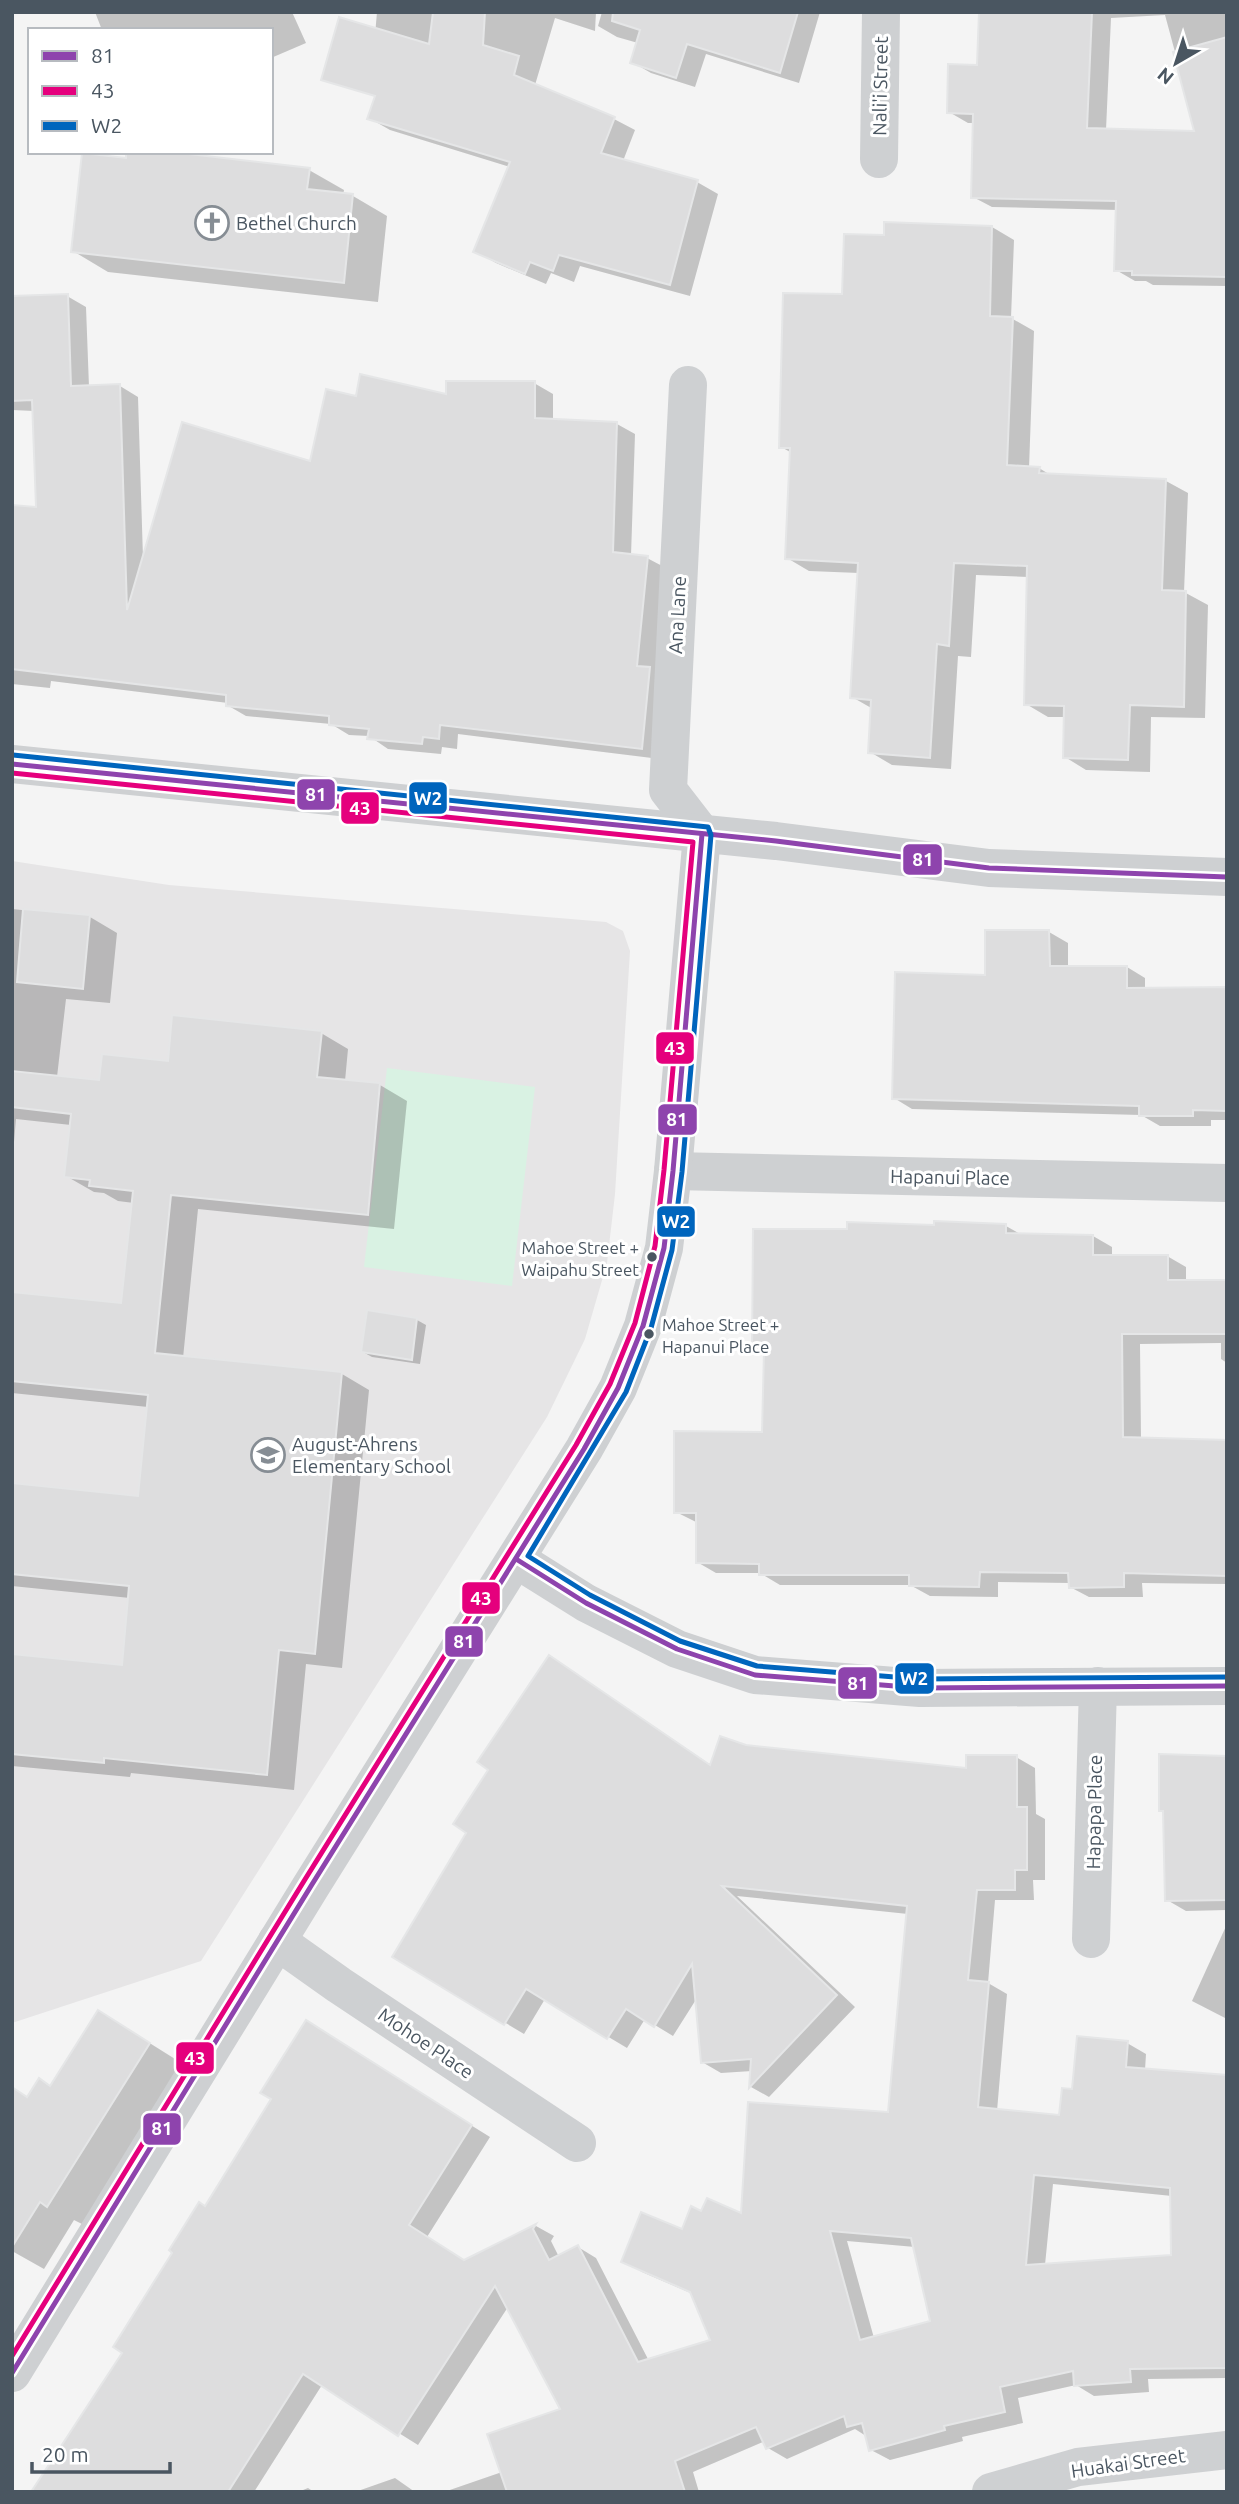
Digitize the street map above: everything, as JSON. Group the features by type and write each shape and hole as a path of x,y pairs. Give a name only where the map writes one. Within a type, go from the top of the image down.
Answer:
{"street":[{"name":"Nali'i Street","path":"878,159 881,12"},
{"name":"Ana Lane","path":"688,385 668,790 702,834"},
{"path":"12,764 702,834 989,867 1227,877"},
{"path":"12,2372 516,1559 618,1388 643,1326 664,1248 702,834"},
{"name":"Hapanui Place","path":"673,1171 1227,1183"},
{"path":"516,1559 586,1603 677,1649 755,1675 920,1688 1227,1686"},
{"name":"Hapapa Place","path":"1091,1939 1098,1686"},
{"name":"Mohoe Place","path":"277,1941 576,2143"},
{"name":"Huakai Street","path":"990,2492 1078,2467 1227,2450"}],"shaded area":[{"name":"August-Ahrens Elementary School","path":"12,861 169,885 606,922 623,931 630,951 615,1194 607,1263 585,1339 547,1417 201,1961 12,2023"}],"green space":[{"path":"387,1068 535,1087 512,1286 364,1267"}],"building":[{"path":"433,12 485,12 483,45 519,56 514,75 615,117 601,153 698,180 670,285 559,255 553,271 530,262 525,274 473,252 510,162 367,119 375,96 321,80 339,17 429,44"},
{"path":"613,12 798,12 780,73 687,44 676,78 630,63 640,30 612,21"},
{"path":"979,12 1092,12 1087,128 1194,131 1173,52 1227,37 1227,277 1132,275 1132,271 1114,271 1116,201 971,198 973,114 947,113 948,64 977,65"},
{"name":"Bethel Church","path":"82,154 126,158 126,154 189,154 310,168 307,189 353,194 344,283 71,252"},
{"path":"884,222 992,226 990,316 1013,317 1007,465 1040,467 1039,473 1166,479 1162,590 1186,591 1184,707 1130,705 1128,760 1063,758 1064,706 1024,705 1027,566 954,563 949,646 937,644 930,758 868,753 871,700 850,698 858,563 785,559 790,448 779,448 783,293 842,294 844,234 884,235"},
{"path":"68,294 71,386 120,384 127,610 182,422 310,461 326,389 356,396 360,374 446,394 446,381 535,381 535,418 617,422 613,552 648,556 637,666 650,667 642,749 440,725 439,739 423,737 422,744 367,739 369,729 329,725 329,716 226,706 226,695 12,669 12,505 36,507 32,400 12,401 12,296"},
{"path":"23,909 90,915 83,989 17,982"},
{"path":"985,930 1049,930 1050,966 1127,966 1127,988 1227,987 1227,1111 1193,1110 1193,1116 1139,1116 1139,1106 892,1099 895,972 985,975"},
{"path":"172,1015 322,1031 317,1077 380,1083 368,1215 171,1195 155,1353 342,1372 315,1654 279,1650 267,1775 104,1758 104,1763 12,1754 12,1654 122,1665 129,1586 12,1574 12,1483 138,1496 148,1395 12,1381 12,1292 121,1303 133,1191 89,1186 90,1180 64,1177 71,1114 12,1107 12,1071 99,1080 102,1054 168,1061"},
{"path":"934,1221 1006,1224 1006,1233 1093,1235 1093,1255 1168,1255 1168,1280 1227,1280 1227,1334 1122,1334 1123,1437 1227,1440 1227,1576 1124,1573 1124,1587 1069,1588 1068,1573 980,1572 979,1587 909,1586 909,1575 759,1575 759,1564 696,1563 696,1513 674,1513 674,1431 762,1432 764,1351 752,1351 753,1229 847,1229 847,1222 934,1225"},
{"path":"367,1310 417,1318 412,1360 361,1352"},
{"path":"549,1655 710,1765 720,1736 746,1745 966,1768 966,1755 1017,1755 1017,1807 1027,1807 1027,1870 1015,1870 1015,1890 977,1890 968,1980 989,1982 978,2107 1059,2115 1062,2088 1072,2089 1077,2036 1128,2041 1126,2067 1227,2075 1227,2368 1130,2369 1131,2382 1074,2386 1073,2371 1000,2387 1005,2412 944,2426 945,2430 869,2451 862,2423 847,2427 844,2416 766,2449 756,2427 675,2461 685,2492 507,2492 487,2434 560,2409 495,2286 398,2436 303,2374 228,2492 31,2492 122,2353 113,2347 172,2253 169,2250 199,2202 205,2206 271,2099 260,2093 306,2020 472,2125 409,2225 464,2260 536,2224 533,2229 549,2260 578,2245 638,2362 710,2340 690,2292 621,2262 641,2212 682,2229 691,2206 701,2211 707,2198 741,2213 748,2102 888,2112 907,1906 722,1886 837,1995 749,2088 751,2059 701,2063 692,1964 654,2027 626,2009 607,2039 526,1989 504,2025 392,1957 466,1833 453,1824 488,1770 477,1762","holes":["1034,2175 1170,2188 1171,2255 1026,2265","830,2231 911,2238 930,2321 860,2340"]},
{"path":"1159,1754 1227,1756 1227,1900 1165,1901 1163,1811 1159,1811"},
{"path":"98,2010 150,2043 47,2207 40,2202 12,2247 12,2087 27,2097 39,2078 50,2086"}],"transit line":[{"name":"W2","path":"13,755 708,827 711,835 682,1172 672,1250 651,1328 626,1392 528,1556 590,1595 680,1641 757,1666 920,1679 1227,1677"},
{"name":"81","path":"12,764 776,841 989,868 1227,877"},
{"name":"43","path":"12,773 693,842 655,1246 635,1323 610,1384 576,1445 12,2356"},
{"name":"81","path":"12,2373 311,1886 584,1449 618,1388 643,1326 664,1248 702,834"},
{"name":"81","path":"516,1559 586,1603 677,1649 755,1675 920,1688 1227,1686"}],"place":[{"name":"Bethel Church","path":"212,223"},
{"name":"Mahoe Street + Waipahu Street","path":"652,1257"},
{"name":"Mahoe Street + Hapanui Place","path":"649,1334"},
{"name":"August-Ahrens Elementary School","path":"268,1455"}]}
